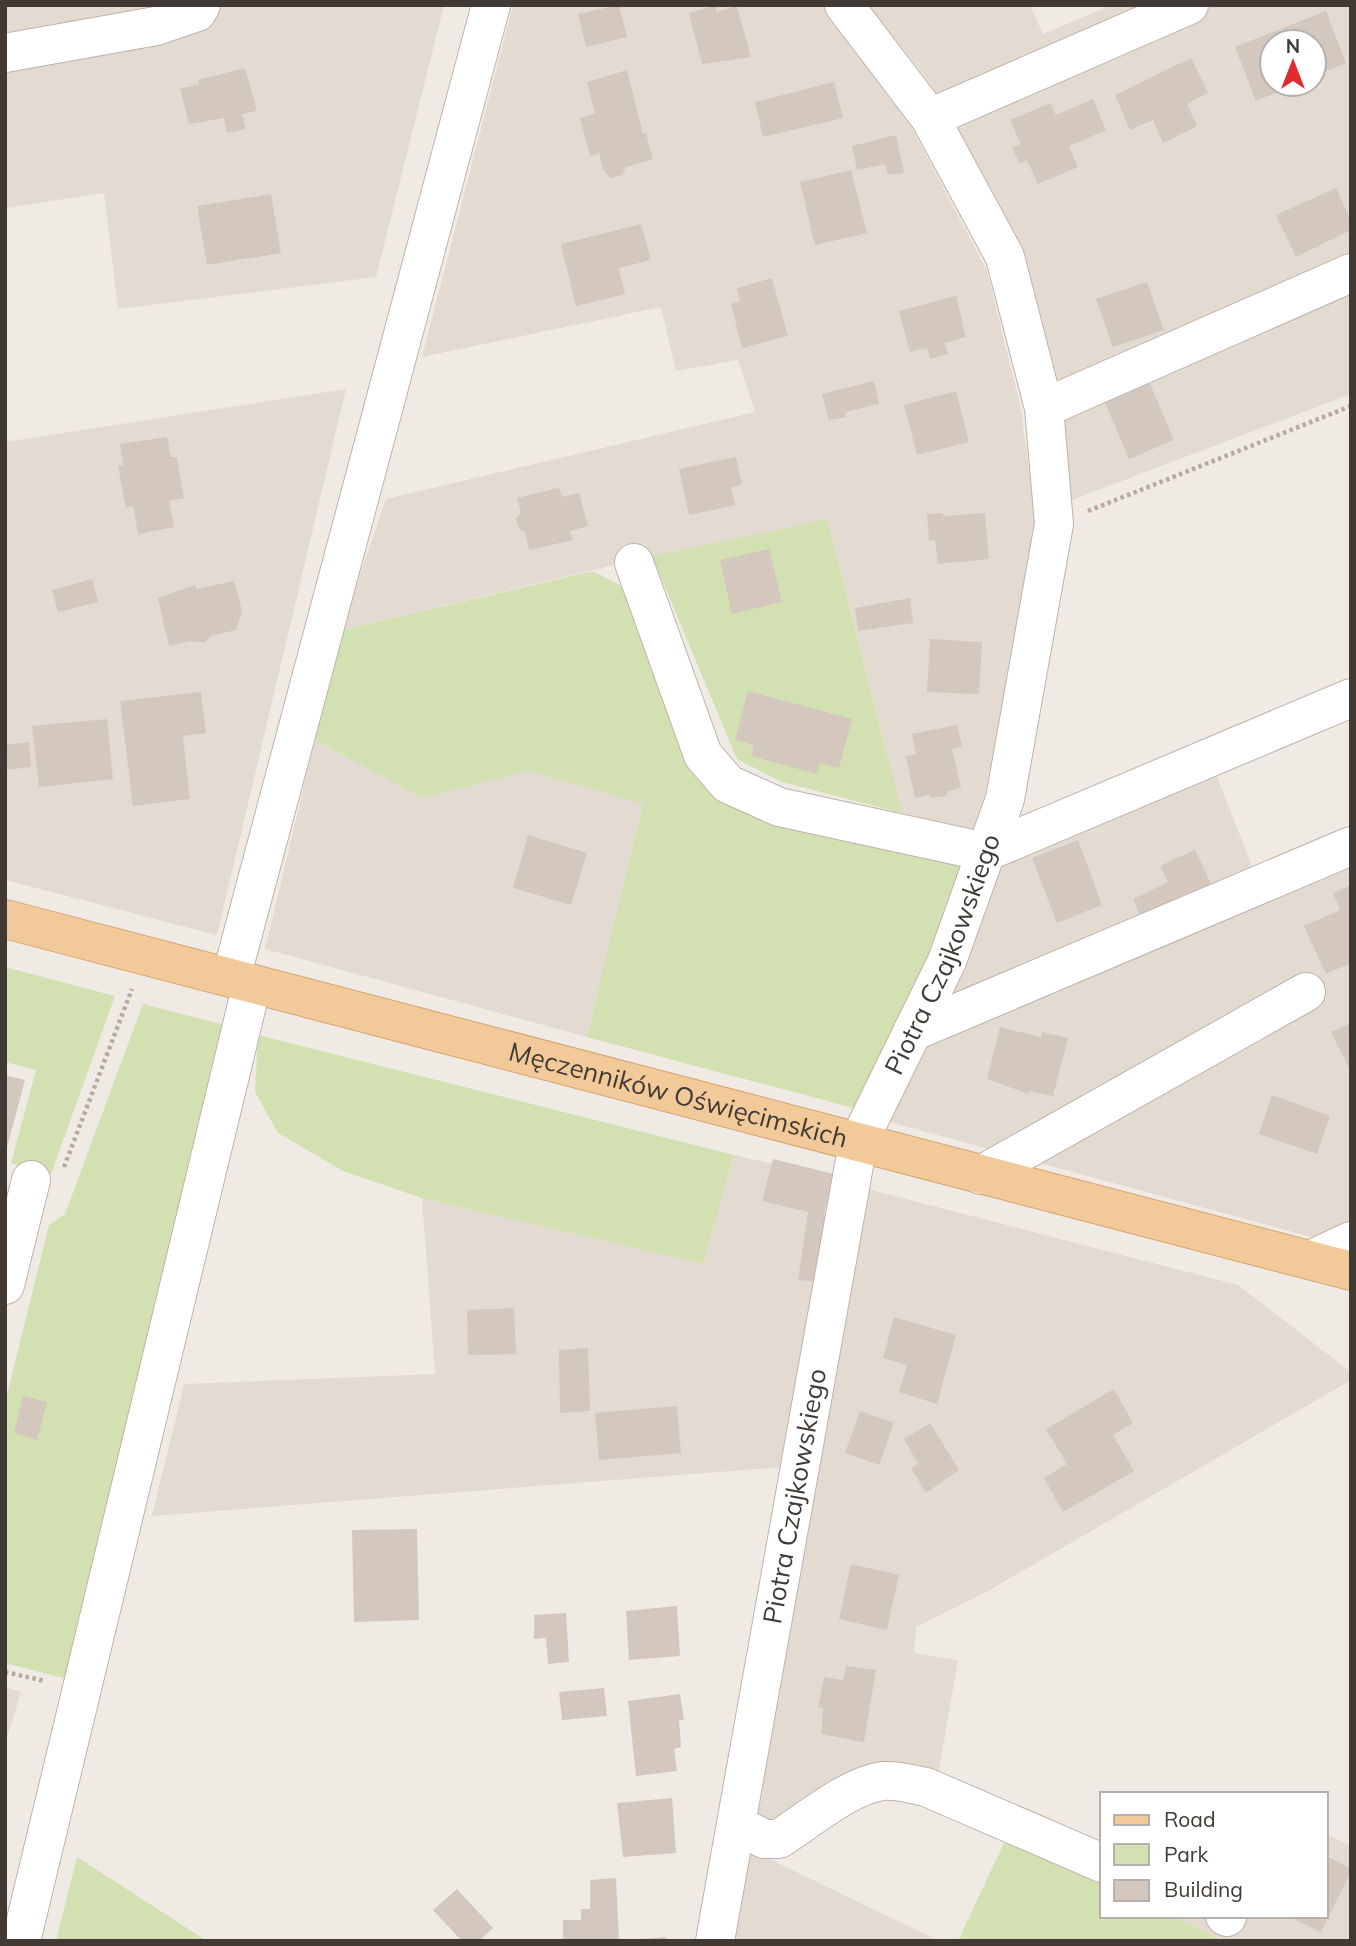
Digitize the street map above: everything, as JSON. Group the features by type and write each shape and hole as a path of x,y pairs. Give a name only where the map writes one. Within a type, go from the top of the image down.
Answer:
{"main road":[{"name":"Męczenników Oświęcimskich","path":"5,919 1351,1271"}],"street":[{"path":"5,52 156,26 197,12 201,5"},
{"path":"21,1941 241,981 491,5"},
{"name":"Piotra Czajkowskiego","path":"715,1941 858,1143 947,961 1005,799 1054,524 1044,408 1005,257 930,118 844,5"},
{"path":"930,118 1189,5"},
{"path":"1044,408 1351,273"},
{"path":"634,563 704,755 728,784 779,807 986,852 1351,698"},
{"path":"912,1032 1351,846"},
{"path":"981,1175 1307,992"},
{"path":"5,1285 29,1189"},
{"path":"1310,1260 1351,1241"},
{"path":"736,1824 764,1839 779,1839 860,1788 883,1781 904,1782 926,1787 1100,1862"}],"path":[{"path":"1054,524 1351,406"},
{"path":"29,1189 50,1204 133,988"}],"shaded area":[{"path":"5,5 444,5 376,277 118,309 104,193 5,208"},
{"path":"513,5 825,5 902,109 987,271 1021,409 1036,524 992,771 974,829 902,813 827,519 652,556 341,630 386,499 755,412 738,360 676,371 661,307 422,357"},
{"path":"868,5 1030,5 1043,34 1112,5 1351,5 1351,394 1069,501 1018,256 929,82"},
{"path":"346,389 217,935 5,880 5,442"},
{"path":"315,740 422,798 529,771 644,804 587,1037 265,949"},
{"path":"1213,767 1256,876 938,1009 993,863"},
{"path":"1351,860 1351,1222 1315,1238 886,1121 926,1036"},
{"path":"734,1155 837,1178 783,1467 152,1516 184,1384 435,1374 422,1198 703,1264"},
{"path":"868,1189 1238,1285 1351,1372 1351,1380 988,1591 916,1627 914,1653 958,1660 937,1782 780,1830 760,1825 753,1808"},
{"path":"5,1687 21,1692 5,1744"},
{"path":"1328,1835 1351,1846 1351,1941 1225,1941 1178,1919 1328,1918"},
{"path":"749,1849 939,1941 735,1941"}],"green space":[{"path":"827,519 902,813 782,782 737,759 652,556"},
{"path":"593,571 640,596 702,773 972,859 861,1110 587,1037 643,804 529,771 422,798 315,740 341,630"},
{"path":"5,967 115,996 51,1174 11,1163 36,1070 5,1062"},
{"path":"143,1004 229,1026 79,1682 5,1663 5,1403 49,1225 65,1214"},
{"path":"258,1035 734,1155 703,1264 422,1198 343,1171 278,1133 255,1092"},
{"path":"1006,1839 1100,1883 1100,1918 1176,1918 1225,1941 958,1941"},
{"path":"77,1857 207,1941 56,1941"}],"building":[{"path":"619,5 627,37 586,47 578,14"},
{"path":"715,6 717,12 737,6 751,57 702,64 689,13"},
{"path":"1326,11 1346,63 1328,70 1328,28 1283,28"},
{"path":"1258,38 1258,98 1263,98 1256,101 1235,47"},
{"path":"1191,58 1208,93 1187,104 1197,126 1163,143 1153,120 1130,130 1115,95"},
{"path":"245,68 257,111 242,114 246,129 227,133 224,118 189,124 180,88 199,85 198,80"},
{"path":"627,70 643,134 646,133 653,159 626,167 622,175 611,178 604,171 599,153 590,156 580,118 595,113 587,82"},
{"path":"834,82 843,118 763,137 755,102"},
{"path":"1093,99 1106,130 1069,146 1078,167 1038,184 1027,160 1019,163 1012,147 1021,144 1010,120 1050,103 1056,115"},
{"path":"896,135 904,173 888,175 885,164 857,170 852,146"},
{"path":"851,170 867,233 815,245 800,182"},
{"path":"1336,188 1351,221 1351,230 1296,257 1276,215"},
{"path":"271,194 281,253 207,265 197,206"},
{"path":"641,224 651,260 619,268 625,294 576,306 561,244"},
{"path":"772,278 788,336 742,348 731,304 740,301 737,288"},
{"path":"1147,282 1164,330 1113,347 1096,299"},
{"path":"956,296 966,337 945,343 948,354 930,359 927,348 910,352 899,311"},
{"path":"1145,372 1174,440 1129,459 1100,391"},
{"path":"874,381 879,404 845,412 846,417 829,420 822,394"},
{"path":"956,391 969,442 917,455 904,405"},
{"path":"167,437 171,457 177,457 184,498 169,501 174,527 138,534 133,506 126,508 118,466 123,465 120,444"},
{"path":"736,457 742,485 731,487 735,505 689,515 679,469"},
{"path":"559,488 562,497 579,493 588,526 570,531 573,540 529,550 525,532 519,529 516,519 521,512 517,498"},
{"path":"943,513 943,516 985,513 989,559 938,564 935,540 929,541 927,514"},
{"path":"769,549 782,602 732,614 720,560"},
{"path":"92,579 98,602 58,612 52,590"},
{"path":"234,581 242,611 236,630 211,636 205,642 189,641 169,646 158,598 195,585 196,589"},
{"path":"910,598 913,623 858,631 855,608"},
{"path":"930,639 982,642 979,694 927,692"},
{"path":"748,691 852,719 839,768 820,763 817,774 751,756 754,745 735,740"},
{"path":"201,692 206,733 183,736 190,799 133,806 120,701"},
{"path":"107,719 113,779 39,787 32,726"},
{"path":"957,725 962,747 952,749 961,788 948,791 946,796 915,798 906,756 916,754 912,734"},
{"path":"29,742 31,767 5,770 5,745"},
{"path":"528,835 587,853 571,905 513,888"},
{"path":"1078,840 1102,905 1057,923 1032,858"},
{"path":"1195,850 1213,888 1142,921 1133,899 1168,882 1160,866"},
{"path":"1349,886 1351,963 1326,974 1304,926 1340,910 1333,893"},
{"path":"1351,1023 1351,1067 1349,1068 1331,1032"},
{"path":"1000,1027 1041,1037 1042,1032 1068,1038 1053,1096 1029,1091 1028,1094 987,1079"},
{"path":"5,1075 25,1080 6,1151 5,1151"},
{"path":"1272,1095 1330,1116 1317,1154 1259,1134"},
{"path":"773,1159 834,1174 823,1216 829,1218 821,1282 798,1280 808,1212 762,1201"},
{"path":"514,1308 516,1354 468,1355 467,1310"},
{"path":"894,1317 956,1335 937,1404 899,1392 907,1365 883,1358"},
{"path":"588,1348 590,1411 560,1413 559,1350"},
{"path":"1114,1389 1133,1423 1113,1435 1134,1471 1063,1512 1044,1478 1067,1464 1046,1429"},
{"path":"23,1396 47,1402 37,1440 14,1433"},
{"path":"677,1406 681,1453 599,1460 595,1413"},
{"path":"860,1411 894,1423 879,1465 845,1453"},
{"path":"930,1423 959,1470 926,1493 911,1468 918,1464 904,1439"},
{"path":"417,1529 419,1620 354,1622 352,1530"},
{"path":"851,1564 899,1575 887,1630 839,1619"},
{"path":"677,1606 680,1656 629,1660 626,1611"},
{"path":"566,1613 569,1662 548,1664 546,1638 534,1639 534,1615"},
{"path":"846,1666 876,1670 864,1742 821,1734 823,1708 818,1707 824,1677 843,1680"},
{"path":"604,1688 607,1716 562,1720 559,1692"},
{"path":"680,1694 684,1720 679,1720 681,1747 674,1749 677,1771 636,1776 628,1701"},
{"path":"672,1798 676,1853 623,1857 617,1803"},
{"path":"1328,1857 1351,1868 1328,1918"},
{"path":"616,1878 619,1941 563,1941 563,1920 581,1920 581,1909 590,1909 590,1880"},
{"path":"457,1889 493,1928 479,1941 462,1941 433,1910"},
{"path":"1291,1918 1328,1918 1321,1932"},
{"path":"666,1937 666,1941 643,1941 643,1939"}]}
